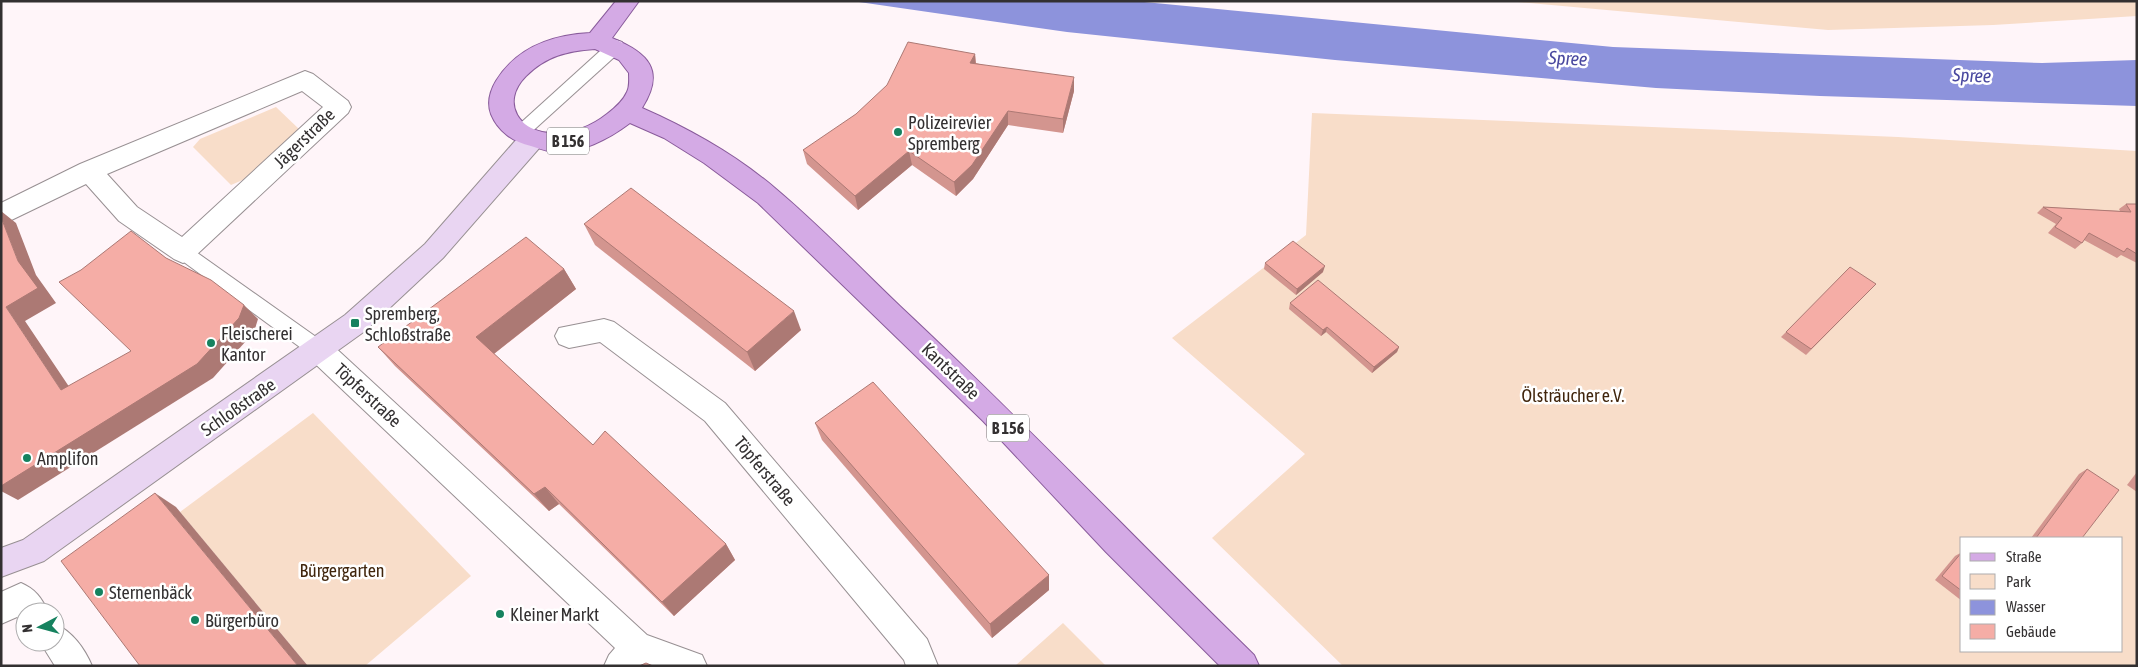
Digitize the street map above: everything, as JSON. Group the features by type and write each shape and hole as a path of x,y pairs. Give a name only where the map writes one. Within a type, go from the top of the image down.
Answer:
{"main road":[{"path":"526,136 504,118 500,102 504,86 516,70 533,57 553,47 576,42 607,44 628,1"},
{"name":"B 156","path":"526,136 552,142 574,141 595,135 615,125 629,112 640,96 643,81 640,66 630,54 607,44"},
{"name":"Kantstraße","path":"629,112 673,132 713,156 767,196 993,412 1118,542 1243,666"},
{"name":"Schloßstraße","path":"1,563 33,551 355,323 434,251 526,136"}],"street":[{"name":"Jägerstraße","path":"1,215 89,171 305,80 339,107 183,252"},
{"path":"89,171 128,214 183,252"},
{"name":"Töpferstraße","path":"569,336 604,330 715,412 916,650 922,666"},
{"name":"Töpferstraße","path":"319,350 628,657 691,666"},
{"path":"1,609 21,598 24,602"},
{"path":"65,652 76,666"}],"lane":[{"path":"526,136 607,44"},
{"path":"183,252 319,350"}],"green space":[{"path":"1506,1 2137,1 2137,16 1993,25 1828,30"},
{"path":"276,107 300,130 245,179 231,185 193,147 200,139"},
{"name":"Ölsträucher e.V.","path":"1312,113 1898,137 2137,151 2137,666 1343,666 1212,538 1305,454 1172,338 1306,235"},
{"name":"Bürgergarten","path":"313,413 471,576 365,666 308,666 180,512"},
{"path":"1063,623 1106,666 1015,666"}],"water":[{"name":"Spree","path":"852,1 1134,1 1613,47 2042,63 2137,60 2137,106 1820,96 1656,88 1335,60 1067,32"}],"building":[{"path":"908,42 975,54 970,63 1074,77 1063,119 1008,111 972,165 954,182 909,151 855,196 803,150 856,114 887,85"},
{"path":"631,188 794,311 747,352 584,224"},
{"path":"2126,204 2137,204 2137,254 2127,248 2124,252 2089,233 2082,243 2055,227 2062,218 2043,207 2131,212"},
{"path":"1,217 18,261 38,288 6,307 61,390 131,351 59,282 81,270 131,231 166,258 211,280 244,305 239,318 197,364 1,486"},
{"path":"526,237 564,269 476,337 593,445 605,431 726,544 662,602 545,487 534,494 378,347"},
{"path":"1293,241 1325,266 1297,289 1265,263"},
{"path":"1850,267 1876,284 1811,349 1786,332"},
{"path":"1318,280 1399,347 1374,367 1327,327 1323,330 1290,303"},
{"path":"873,382 1049,575 990,624 815,423"},
{"path":"2087,469 2119,490 2083,537 2037,537"},
{"name":"Bürgerbüro","path":"155,493 298,666 140,666 61,561"},
{"path":"1960,554 1960,590 1942,576"},
{"path":"646,663 653,666 639,666"}],"place":[{"name":"Polizeirevier Spremberg","path":"898,132"},
{"name":"Spremberg, Schloßstraße","path":"355,323"},
{"name":"Fleischerei Kantor","path":"211,343"},
{"name":"Amplifon","path":"27,458"},
{"name":"Sternenbäck","path":"99,592"},
{"name":"Kleiner Markt","path":"500,614"},
{"name":"Bürgerbüro","path":"195,620"}]}
